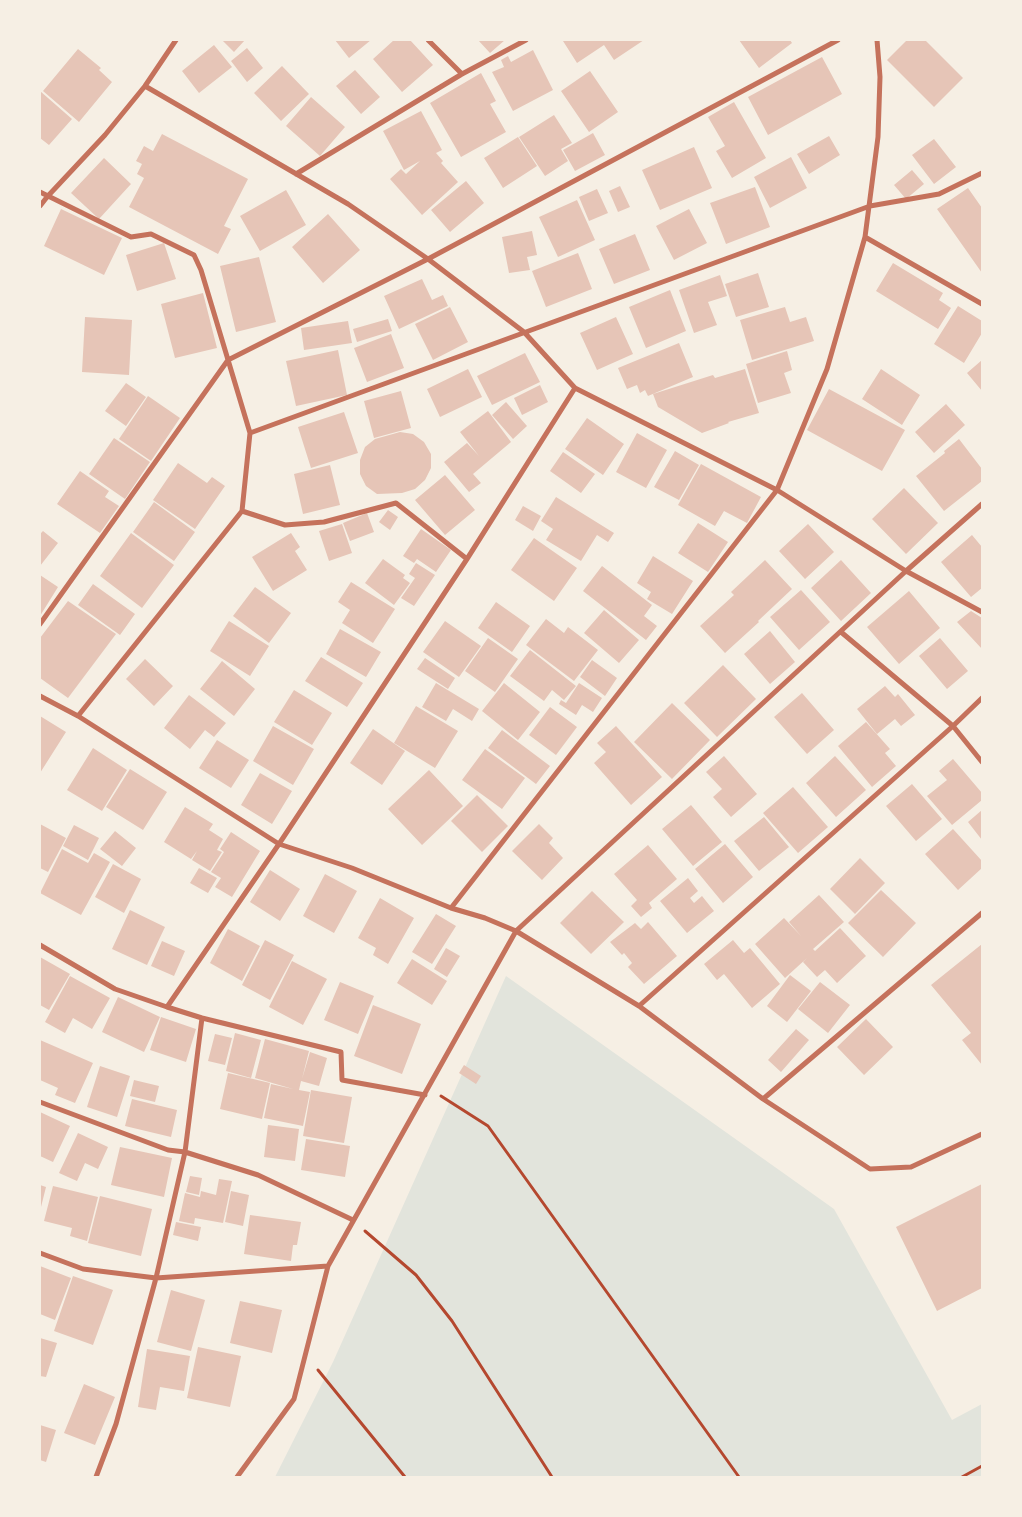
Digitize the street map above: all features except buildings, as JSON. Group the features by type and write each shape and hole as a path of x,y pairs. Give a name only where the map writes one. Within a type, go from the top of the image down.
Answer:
{"street":[{"path":"40,206 105,135 145,86 176,40"},
{"path":"428,40 462,74"},
{"path":"296,174 462,74 526,40"},
{"path":"40,624 228,360 428,259 838,40"},
{"path":"451,908 777,490 827,368 865,237 878,137 880,77 877,40"},
{"path":"145,86 348,204 428,259 524,332 575,388 777,490 906,571 982,612"},
{"path":"250,433 870,206 940,194 982,173"},
{"path":"40,192 132,237 151,234 194,255 201,270 250,433 242,511 78,716"},
{"path":"865,237 982,304"},
{"path":"167,1007 279,844 468,559 575,388"},
{"path":"242,511 285,525 324,522 396,502 468,559"},
{"path":"237,1477 294,1399 328,1266 516,931 906,571 982,504"},
{"path":"841,632 952,726 982,762"},
{"path":"40,696 78,716 279,844 352,868 451,908 486,918 516,931 639,1006 763,1099 870,1169 911,1167 982,1134"},
{"path":"639,1006 982,698"},
{"path":"763,1099 982,913"},
{"path":"40,945 115,989 202,1018 341,1052 342,1080 425,1094"},
{"path":"96,1477 116,1424 156,1278 185,1152 202,1018"},
{"path":"40,1102 168,1150 185,1152 258,1175 353,1220"},
{"path":"40,1253 83,1269 156,1278 328,1266"}],"path":[{"path":"429,1088 488,1126 738,1477"},
{"path":"353,1220 416,1276 452,1321 552,1477"},
{"path":"305,1354 405,1477"},
{"path":"962,1477 982,1466"}],"shaded area":[{"path":"506,976 834,1209 952,1420 982,1404 982,1477 275,1477 333,1362"}]}
